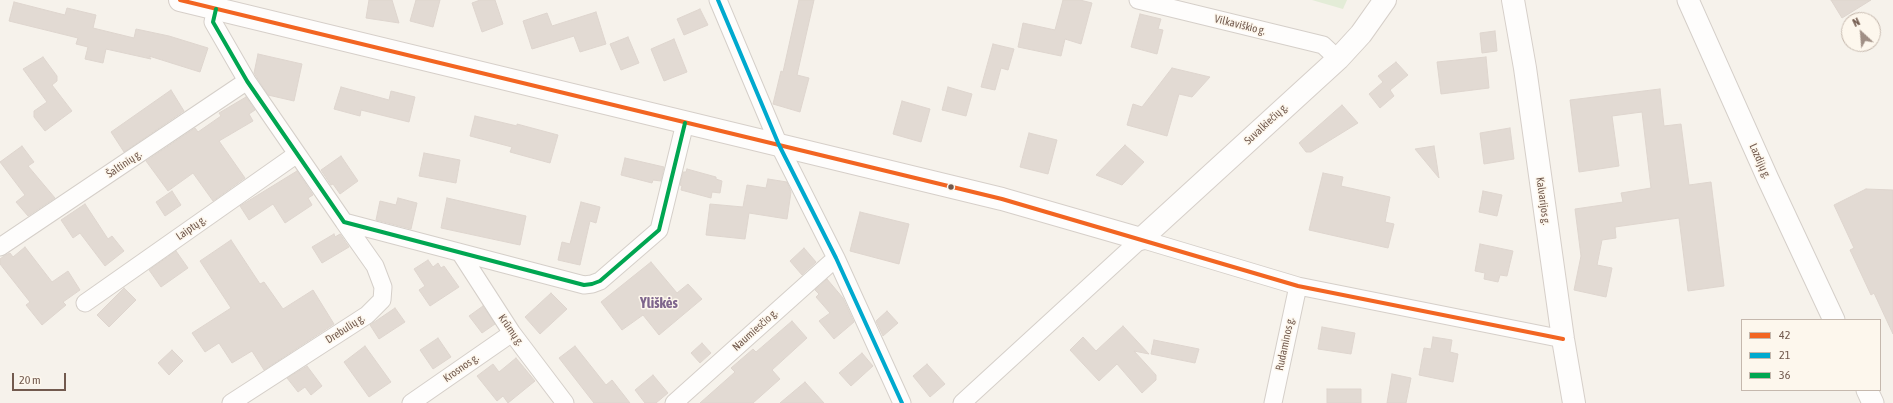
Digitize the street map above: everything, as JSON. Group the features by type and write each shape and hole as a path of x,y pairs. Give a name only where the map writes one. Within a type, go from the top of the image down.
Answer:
{"main road":[{"path":"180,0 1002,199 1141,239"},
{"name":"Suvalkiečių g.","path":"1141,239 1338,59 1361,34 1385,0"},
{"name":"Kalvarijos g.","path":"1513,0 1525,68 1563,339 1574,403"}],"street":[{"path":"718,0 779,146 836,258 902,403"},
{"name":"Vilkaviškio g.","path":"1138,0 1323,45 1338,59"},
{"name":"Lazdijų g.","path":"1688,0 1768,179 1834,319"},
{"path":"216,9 213,22 248,81 344,222 461,254 584,285 600,281 659,230 685,123"},
{"name":"Šaltinių g.","path":"0,247 248,81"},
{"name":"Laiptų g.","path":"85,303 297,154"},
{"name":"Drebulių g.","path":"231,403 367,315 382,300 382,287 375,266 344,222"},
{"path":"1141,239 1298,286 1563,339"},
{"name":"Suvalkiečių g.","path":"962,403 1141,239"},
{"name":"Krūmų g.","path":"461,254 512,333 566,403"},
{"name":"Naumiesčio g.","path":"674,403 836,258"},
{"name":"Rudaminos g.","path":"1273,403 1298,286"},
{"name":"Krosnos g.","path":"411,403 512,333"},
{"path":"1867,391 1873,403"}],"green space":[{"path":"1312,0 1347,0 1343,9"}],"building":[{"path":"369,0 392,0 399,23 366,18"},
{"path":"416,0 440,0 433,27 410,21"},
{"path":"480,0 495,0 503,24 482,32 472,3"},
{"path":"799,0 814,0 797,75 809,78 800,112 773,104 781,71 783,72"},
{"path":"1063,0 1080,0 1092,3 1081,44 1065,39 1061,56 1018,47 1023,23 1055,30"},
{"path":"1831,0 1871,0 1852,12 1841,12 1841,16"},
{"path":"14,2 65,15 67,8 96,15 93,28 134,38 136,29 169,36 208,48 200,72 149,56 151,59 106,49 103,63 85,59 88,47 76,44 78,38 9,21"},
{"path":"700,9 708,25 684,35 677,19"},
{"path":"596,12 606,44 580,52 574,36 532,49 523,21 547,13 552,26"},
{"path":"1140,14 1161,19 1158,29 1163,30 1157,54 1131,47"},
{"path":"1495,31 1497,51 1482,53 1480,33"},
{"path":"628,37 639,63 621,70 610,44"},
{"path":"674,39 687,72 664,81 651,49"},
{"path":"993,44 1014,49 1008,70 1001,68 995,90 981,87"},
{"path":"258,54 302,64 294,101 268,95 254,73"},
{"path":"43,57 57,76 57,81 52,85 72,111 45,131 34,117 34,111 47,102 23,69"},
{"path":"1486,57 1489,88 1441,94 1437,62"},
{"path":"1396,62 1408,75 1390,90 1394,96 1380,108 1369,94 1383,82 1378,76"},
{"path":"1172,68 1210,77 1192,97 1179,94 1167,136 1127,125 1133,104 1142,107"},
{"path":"341,87 389,100 391,91 415,97 409,122 361,110 360,116 334,109"},
{"path":"948,87 972,94 966,116 942,110"},
{"path":"1660,89 1664,126 1681,124 1689,185 1711,182 1724,286 1688,291 1679,218 1615,227 1616,238 1602,240 1597,265 1612,268 1606,297 1574,290 1581,256 1575,209 1623,202 1621,193 1651,188 1642,112 1612,116 1619,166 1579,172 1570,100"},
{"path":"171,90 184,111 124,152 111,132"},
{"path":"246,97 255,110 249,114 253,121 219,141 245,178 213,201 193,173 168,191 146,161 195,128 198,132 221,116 219,113"},
{"path":"902,101 930,109 921,142 893,134"},
{"path":"1342,105 1358,123 1311,152 1306,152 1299,143"},
{"path":"475,116 517,126 517,124 558,135 550,163 510,152 512,147 470,136"},
{"path":"1510,128 1514,159 1484,164 1480,133"},
{"path":"1029,133 1057,140 1048,174 1020,167"},
{"path":"1125,145 1144,162 1122,185 1096,175"},
{"path":"22,146 34,162 28,166 55,198 28,216 16,202 25,195 0,162"},
{"path":"1434,146 1439,178 1415,149"},
{"path":"424,153 460,160 456,183 419,176"},
{"path":"341,156 358,181 340,194 333,184 331,185 321,170"},
{"path":"625,158 664,167 661,181 653,180 652,183 621,175"},
{"path":"687,169 716,177 716,179 722,181 720,193 712,192 711,198 681,190 682,186 680,185 683,172 686,172"},
{"path":"297,171 313,195 308,198 312,205 285,223 273,204 249,220 240,206"},
{"path":"1323,173 1343,177 1341,186 1390,197 1385,222 1394,224 1388,248 1309,230"},
{"path":"768,179 787,182 791,192 787,219 749,213 745,239 706,235 710,204 743,207 747,185 766,188"},
{"path":"1866,189 1893,190 1893,334 1874,293 1871,295 1850,250 1854,248 1834,205"},
{"path":"172,191 181,205 165,216 156,202"},
{"path":"1483,191 1502,195 1497,216 1479,212"},
{"path":"398,198 417,203 411,229 376,220 380,201 396,205"},
{"path":"447,198 526,216 520,245 441,228"},
{"path":"581,202 600,207 596,223 590,221 580,265 558,260 562,242 570,244"},
{"path":"85,204 108,239 112,236 124,251 105,266 80,233 73,238 61,220"},
{"path":"860,212 909,224 899,264 850,251"},
{"path":"334,234 335,237 340,234 349,247 322,263 312,247"},
{"path":"231,240 260,284 264,282 283,309 313,290 334,324 264,370 252,351 232,363 219,343 205,352 192,333 231,308 200,261"},
{"path":"1480,244 1513,251 1507,276 1500,275 1498,282 1484,279 1485,273 1475,271"},
{"path":"25,247 52,282 68,271 80,290 63,302 66,305 42,325 26,305 30,302 0,264 0,259 4,256 10,253 13,257"},
{"path":"804,248 816,262 802,275 790,261"},
{"path":"176,251 188,268 161,287 149,270"},
{"path":"428,260 433,267 438,263 441,268 444,266 459,287 430,306 419,290 425,286 414,269"},
{"path":"651,262 677,293 688,284 702,299 659,335 643,315 622,330 601,302"},
{"path":"827,279 843,298 854,322 834,339 819,321 830,313 816,297 819,294 815,290"},
{"path":"124,288 136,300 109,327 97,315"},
{"path":"551,293 567,309 540,334 525,317"},
{"path":"483,306 495,324 482,333 469,316"},
{"path":"395,308 405,322 379,339 370,325"},
{"path":"887,311 898,323 883,336 876,321"},
{"path":"792,321 807,338 772,370 780,379 753,403 700,403 735,372 731,368 753,349 756,352"},
{"path":"1123,326 1149,354 1134,351 1156,375 1156,380 1142,393 1117,364 1099,381 1070,350 1083,337 1096,351"},
{"path":"1322,327 1355,333 1351,354 1318,349"},
{"path":"1433,337 1452,340 1450,352 1458,354 1453,382 1419,375 1424,348 1431,349"},
{"path":"438,338 451,357 433,369 420,350"},
{"path":"1154,340 1199,349 1195,363 1151,354"},
{"path":"702,343 711,353 700,363 691,353"},
{"path":"365,346 391,382 369,397 344,362"},
{"path":"575,346 606,385 612,380 630,403 594,403 559,358"},
{"path":"172,350 183,361 169,375 158,363"},
{"path":"862,353 873,366 851,386 839,373"},
{"path":"516,358 535,381 508,403 503,396 497,401 477,376 493,364 499,372"},
{"path":"927,364 945,384 930,397 913,376"},
{"path":"307,366 322,386 311,395 305,387 298,392 287,378"},
{"path":"1392,374 1411,378 1406,403 1387,403"},
{"path":"653,375 668,393 656,403 645,403 635,390"},
{"path":"805,382 824,403 780,403"},
{"path":"1327,389 1361,389 1361,403 1327,403"}],"transit line":[{"name":"42","path":"180,0 1002,199 1298,286 1563,339"},
{"name":"21","path":"718,0 779,145 836,258 902,403"},
{"name":"36","path":"216,9 213,22 247,81 344,222 584,285 600,281 659,230 685,123"}],"district":[{"name":"Yliškės","path":"659,303"}]}
